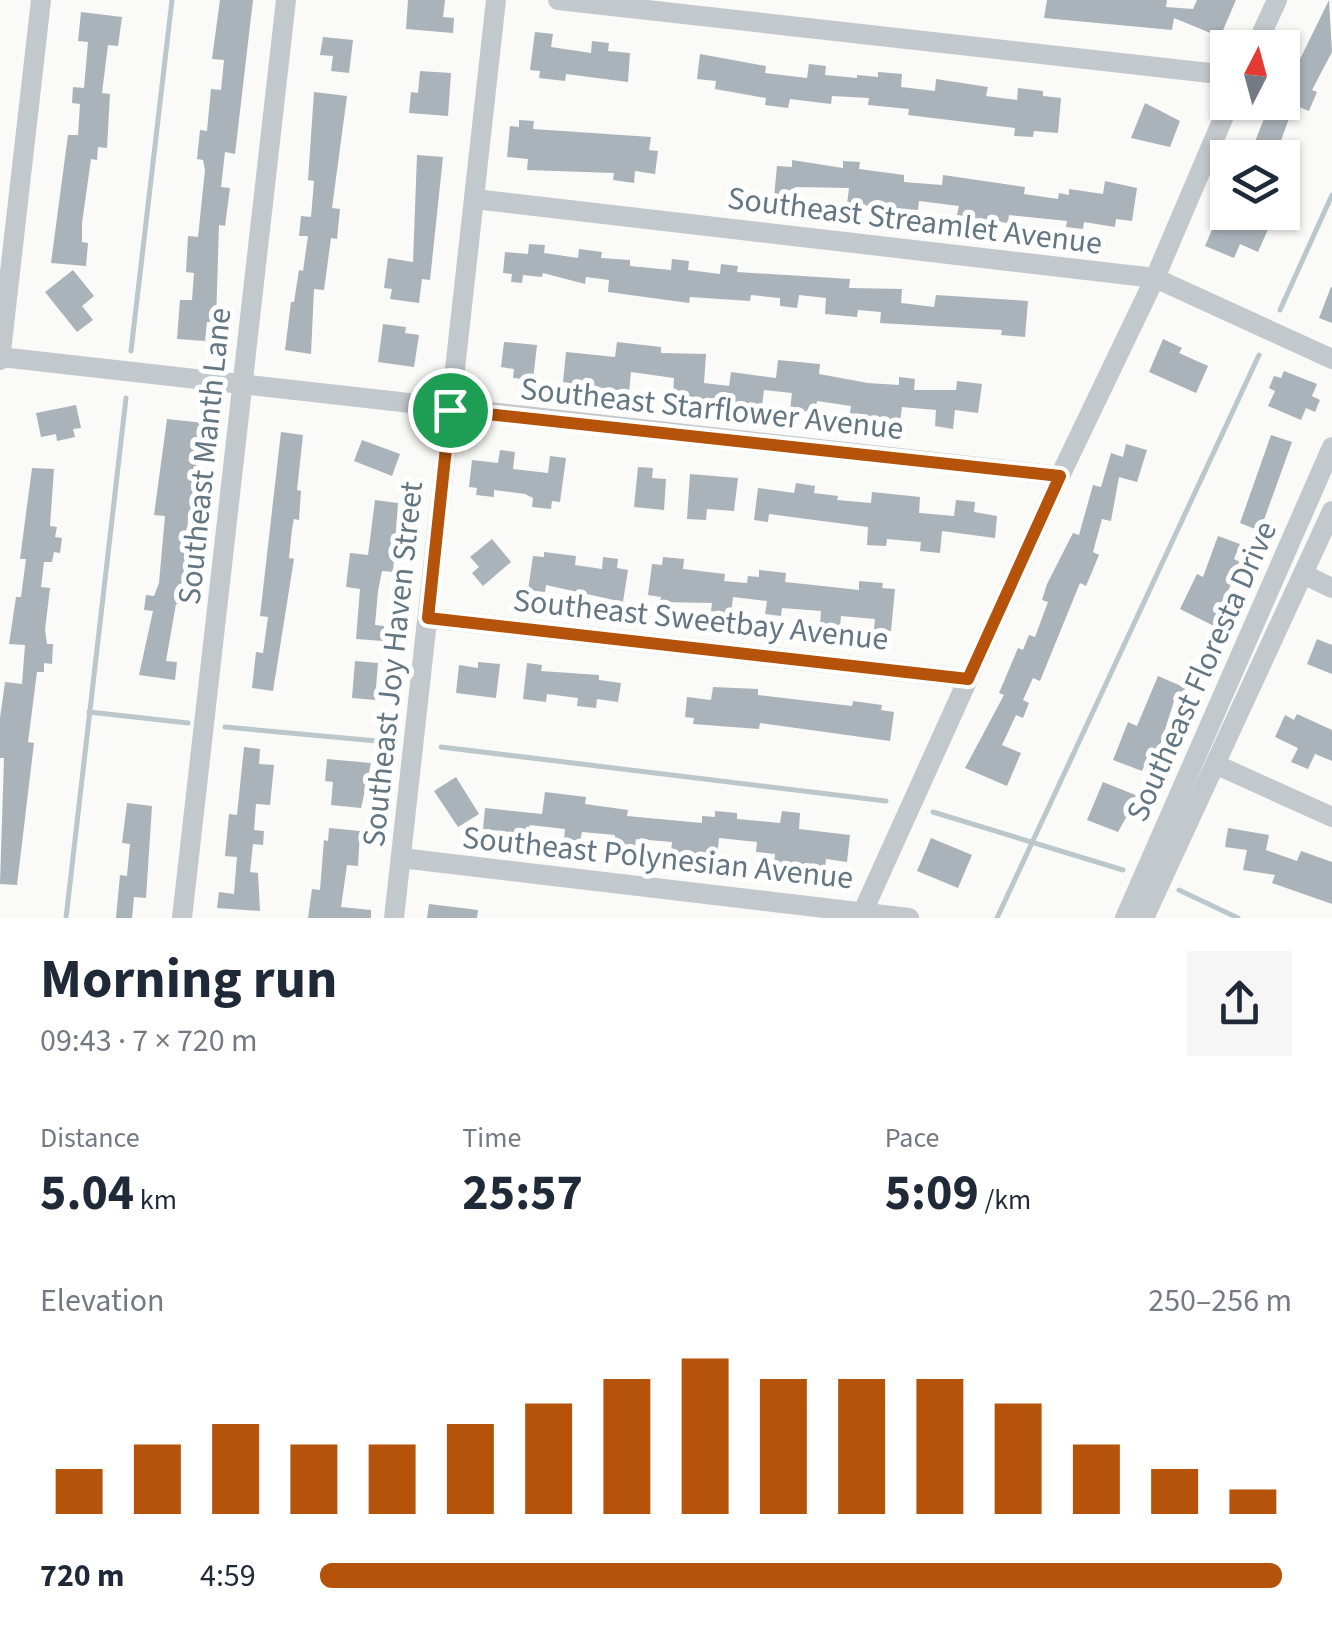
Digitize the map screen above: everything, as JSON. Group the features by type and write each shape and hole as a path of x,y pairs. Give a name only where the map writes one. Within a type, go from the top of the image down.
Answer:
{"street":[{"path":"0,358 41,0"},
{"name":"Southeast Manth Lane","path":"182,918 286,0"},
{"name":"Southeast Joy Haven Street","path":"394,918 496,0"},
{"path":"558,0 1210,73"},
{"path":"1263,30 1277,0"},
{"path":"862,914 1060,476 1156,278 1222,120"},
{"name":"Southeast Streamlet Avenue","path":"474,199 1156,278 1332,359"},
{"name":"Southeast Starflower Avenue","path":"0,358 1060,476"},
{"name":"Southeast Floresta Drive","path":"1125,918 1332,447"},
{"name":"Southeast Floresta Drive","path":"1144,918 1332,511"},
{"path":"1303,574 1332,588"},
{"name":"Southeast Sweetbay Avenue","path":"428,618 968,679"},
{"path":"1217,764 1332,818"},
{"name":"Southeast Polynesian Avenue","path":"401,858 909,918"}],"building":[{"path":"220,0 253,0 235,154 225,152 221,187 230,188 225,226 219,225 216,322 207,322 205,341 177,339 180,300 192,300 194,273 186,272 188,236 198,237 205,170 203,160 197,159 200,130 207,131 211,89 221,90 224,60 212,59"},
{"path":"408,0 445,0 443,17 454,18 453,33 406,29"},
{"path":"1047,0 1167,0 1166,7 1193,9 1197,0 1236,0 1223,30 1210,33 1174,18 1172,30 1044,18"},
{"path":"1329,0 1332,52 1312,90 1317,92 1309,111 1300,107 1300,59"},
{"path":"81,12 122,17 118,46 108,45 102,93 110,94 107,148 98,147 97,160 91,159 82,223 82,242 88,243 86,266 51,263 68,135 78,135 80,104 72,103 73,87 84,88 88,42 78,41"},
{"path":"535,32 553,34 551,47 591,53 592,41 609,43 608,51 630,53 628,82 566,74 565,81 539,78 540,71 530,70"},
{"path":"323,37 353,40 349,73 331,71 333,56 320,55"},
{"path":"700,54 766,66 765,73 807,78 809,64 826,66 825,75 857,78 878,77 878,72 902,74 901,87 935,91 936,79 988,87 986,96 1017,100 1018,88 1043,91 1043,96 1061,98 1058,133 1034,131 1033,137 1014,136 1015,128 908,115 909,109 868,105 869,98 832,96 831,104 790,99 788,108 765,105 766,98 715,89 716,81 697,79"},
{"path":"420,71 451,73 448,116 409,113 411,92 418,93"},
{"path":"314,92 347,96 332,208 340,209 337,239 331,238 324,290 314,289 311,354 285,350 291,302 299,270 303,271 308,236 299,236 301,216 311,217 314,181 308,180"},
{"path":"1145,103 1180,121 1170,147 1131,138"},
{"path":"519,120 534,121 533,129 651,137 649,150 658,151 655,174 635,171 634,183 613,180 614,173 527,170 528,159 507,157 510,126 519,127"},
{"path":"1263,120 1288,120 1281,140 1256,140"},
{"path":"417,155 443,157 430,280 422,279 419,303 390,299 392,289 384,288 388,258 413,262"},
{"path":"792,160 843,168 843,161 860,162 859,169 904,175 904,182 942,185 943,175 1025,187 1024,194 1058,199 1059,193 1069,195 1069,189 1103,194 1105,181 1137,188 1132,221 1116,219 1115,227 1084,222 1083,229 1066,227 1067,221 1009,215 1008,223 957,215 959,206 919,201 918,210 847,204 849,188 795,187 794,200 774,197 777,166 792,167"},
{"path":"1212,230 1268,230 1258,252 1240,244 1234,258 1205,246"},
{"path":"529,244 545,245 544,253 578,258 579,249 602,252 601,258 630,260 630,266 671,270 672,259 689,261 688,270 720,274 721,264 738,266 737,272 850,279 849,288 902,289 901,303 934,307 936,295 1028,301 1025,337 1001,335 1002,330 880,323 881,312 858,310 857,317 825,314 826,298 799,295 797,308 780,306 780,298 751,295 750,301 690,297 689,303 608,292 609,280 586,277 585,284 543,273 542,277 523,275 522,283 511,282 512,274 503,273 505,252 528,254"},
{"path":"73,270 94,296 82,306 93,320 77,332 45,292"},
{"path":"1332,287 1332,323 1319,318"},
{"path":"383,324 406,327 405,333 419,335 414,367 378,362"},
{"path":"1163,339 1182,348 1179,353 1208,366 1196,393 1149,372"},
{"path":"504,342 537,345 533,380 513,378 514,369 501,367"},
{"path":"617,342 661,347 661,353 706,354 704,383 729,386 731,372 776,378 778,360 820,364 819,374 868,383 899,385 899,377 915,379 914,390 956,390 957,381 982,384 978,413 955,410 953,429 935,426 936,410 902,407 900,422 850,413 851,406 817,401 815,412 790,410 792,393 764,390 762,406 673,396 674,378 631,372 629,392 563,382 566,352 615,357"},
{"path":"1284,371 1317,384 1312,396 1320,400 1315,412 1306,408 1301,420 1268,406 1275,391 1269,388 1274,376 1281,378"},
{"path":"76,405 81,428 73,429 75,437 57,441 56,434 41,437 36,413"},
{"path":"167,419 204,423 192,519 188,519 182,605 176,604 166,661 177,662 175,680 139,675 153,611 144,610 146,595 154,596 159,583 165,516 154,515"},
{"path":"281,432 303,435 297,490 301,491 299,520 294,519 292,529 289,558 294,559 273,691 252,688 256,652 263,653 268,617 260,616"},
{"path":"1271,435 1292,442 1260,531 1240,523"},
{"path":"362,440 400,454 392,476 354,461"},
{"path":"1126,444 1147,450 1137,482 1119,477 1111,521 1102,519 1093,552 1099,555 1086,586 1080,583 1040,681 1033,678 1023,700 1029,703 1023,718 1016,715 1002,745 1021,753 1007,786 965,768 1004,695 999,693 1018,648 1023,650 1029,635 1035,637 1048,602 1042,600 1047,584 1073,533 1079,535 1093,485 1101,487 1111,453 1123,457"},
{"path":"500,450 515,452 513,469 548,473 550,456 566,458 560,502 552,501 551,509 532,507 533,498 525,494 494,490 494,497 476,495 477,488 469,487 472,460 498,463"},
{"path":"638,467 653,468 652,478 666,479 664,510 634,507"},
{"path":"32,468 54,469 50,526 57,527 55,537 62,538 60,553 54,552 52,562 44,562 41,587 50,588 45,630 47,644 53,644 52,664 44,663 44,672 37,672 28,742 34,743 17,885 0,884 4,758 0,758 0,718 5,682 22,684 25,645 9,644 26,559 20,559"},
{"path":"690,474 738,478 734,511 707,509 706,520 687,519"},
{"path":"796,483 815,486 814,493 838,496 837,500 871,503 872,492 920,497 919,513 954,516 956,500 975,502 974,512 997,516 995,538 942,531 940,553 920,551 921,542 887,539 886,546 867,545 868,527 769,514 768,522 754,520 758,488 794,493"},
{"path":"375,500 398,503 393,572 382,571 378,591 375,625 384,626 383,641 356,639 360,589 346,587 350,553 368,555"},
{"path":"1218,536 1240,544 1234,559 1240,562 1214,626 1180,609 1197,574 1203,577"},
{"path":"492,539 511,562 483,586 472,573 479,567 470,557"},
{"path":"544,552 576,556 575,565 602,569 603,557 618,559 617,568 628,570 623,602 546,585 545,592 528,590 533,556 544,557"},
{"path":"663,557 684,559 683,569 725,574 724,581 747,583 748,576 759,577 759,570 786,573 785,582 859,590 859,581 883,583 882,588 895,589 891,631 874,629 875,619 841,616 840,626 820,625 821,611 782,608 781,616 765,614 767,601 733,597 731,614 711,611 712,603 660,602 661,597 648,595 652,564 662,565"},
{"path":"1317,639 1332,645 1332,674 1307,664"},
{"path":"355,661 378,663 375,700 352,698"},
{"path":"478,662 500,664 496,698 456,693 459,665 478,668"},
{"path":"527,663 542,665 541,671 599,675 599,680 621,683 618,702 597,699 596,708 577,706 578,698 547,694 546,702 523,699"},
{"path":"1158,676 1186,688 1181,701 1175,698 1157,755 1150,752 1142,771 1113,760 1128,722 1137,726"},
{"path":"713,687 758,689 758,695 852,706 853,701 882,705 881,710 894,712 890,741 760,723 759,729 693,724 694,718 685,717 687,697 711,700"},
{"path":"1297,714 1332,730 1332,761 1315,754 1308,769 1291,762 1298,748 1275,737 1285,715 1294,720"},
{"path":"244,747 260,749 259,764 274,765 270,805 256,804 254,830 264,831 263,845 253,844 250,872 258,873 260,911 217,908 219,892 234,894 237,857 225,856 229,814 237,815"},
{"path":"327,759 371,763 361,808 331,805 333,782 325,781"},
{"path":"456,777 479,814 458,827 434,791"},
{"path":"1103,782 1138,796 1118,832 1087,820"},
{"path":"545,792 586,797 585,804 628,810 627,816 702,823 702,816 715,817 715,811 737,813 737,819 780,823 782,811 800,813 799,829 850,835 847,862 826,859 825,869 774,864 775,854 756,852 757,842 719,838 717,856 671,852 672,842 636,839 635,846 614,844 615,835 582,832 580,841 564,839 565,829 530,825 529,834 483,829 485,808 542,814"},
{"path":"127,803 152,806 146,898 134,897 132,918 116,918 120,875 127,876 130,844 122,843"},
{"path":"329,828 360,831 358,866 347,865 341,907 371,910 371,918 308,918 312,889 320,890 324,840 328,841"},
{"path":"1228,828 1269,835 1266,850 1297,861 1301,851 1332,862 1332,904 1272,883 1275,875 1243,870 1247,850 1225,847"},
{"path":"931,838 972,855 958,888 917,871"},
{"path":"429,904 478,910 477,918 427,918"}],"waterway":[{"path":"131,351 172,0"},
{"path":"1280,310 1332,195"},
{"path":"997,918 1259,355"},
{"path":"66,918 126,398"},
{"path":"89,712 188,723"},
{"path":"225,727 388,742"},
{"path":"441,747 886,801"},
{"path":"933,812 1123,870"},
{"path":"1179,890 1238,918"}],"route":[{"path":"450,410 1060,476 968,679 428,618 450,410"}]}
